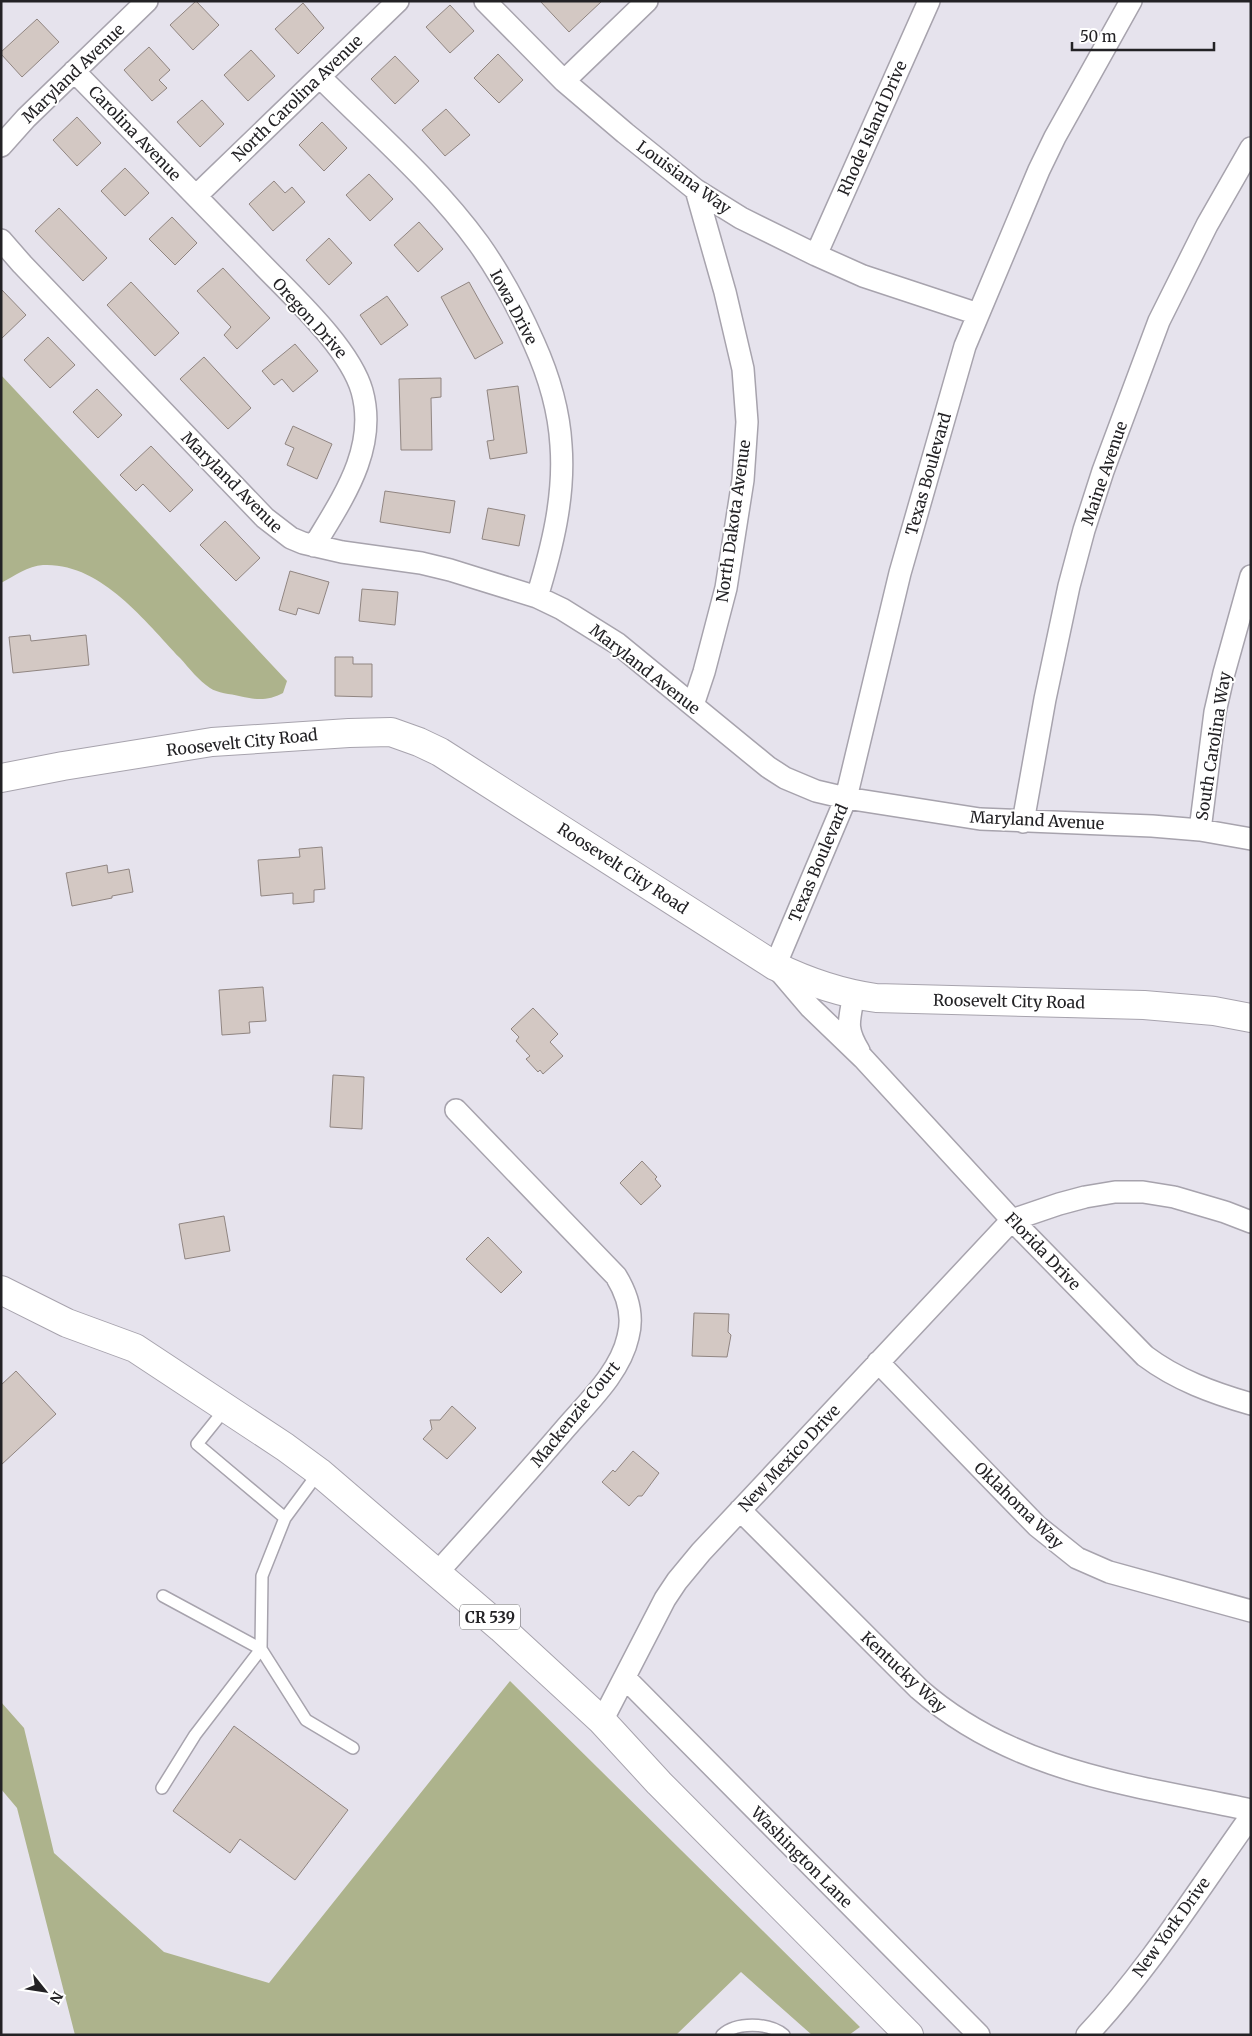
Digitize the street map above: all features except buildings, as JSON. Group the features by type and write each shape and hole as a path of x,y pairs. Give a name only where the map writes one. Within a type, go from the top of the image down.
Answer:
{"street":[{"name":"Maryland Avenue","path":"1,146 26,118 147,1"},
{"name":"North Carolina Avenue","path":"196,196 398,1"},
{"name":"Louisiana Way","path":"485,1 564,81 696,190 741,218 863,276 978,314"},
{"path":"564,81 647,1"},
{"name":"Rhode Island Drive","path":"816,255 929,1"},
{"name":"Texas Boulevard","path":"775,966 846,798 900,574 965,346 1056,137 1131,1"},
{"name":"Carolina Avenue","path":"74,71 196,196"},
{"name":"Iowa Drive","path":"320,77 420,176 478,243 502,280 539,354 557,417 562,445 562,476 558,516 537,598"},
{"name":"Maine Avenue","path":"1023,822 1069,586 1084,530 1103,472 1159,321 1207,225 1251,148"},
{"name":"North Dakota Avenue","path":"693,705 704,672 726,588 743,480 747,422 742,369 725,292 696,190"},
{"name":"Oregon Drive","path":"196,196 343,352 352,366 362,392 365,429 359,465 350,485 314,546"},
{"name":"Maryland Avenue","path":"1,240 34,278 265,518 291,538 314,546 342,552 430,565 537,598 562,609 618,644 742,747 785,778 816,791 846,798 972,818 1023,822 1122,824 1200,830 1251,839"},
{"name":"South Carolina Way","path":"1200,830 1215,712 1226,664 1251,576"},
{"name":"Roosevelt City Road","path":"1,778 212,742 392,732 440,752 775,966 828,988 854,995 876,998 1144,1005 1214,1011 1251,1018"},
{"name":"Florida Drive","path":"775,966 810,1007 863,1058 1012,1220 1145,1356 1158,1366 1195,1386 1219,1395 1249,1399"},
{"name":"Florida Drive","path":"854,995 848,1027 852,1039 863,1058"},
{"name":"Mackenzie Court","path":"438,1572 544,1452 612,1371 624,1350 630,1324 629,1302 616,1276 456,1110"},
{"path":"1012,1220 1085,1198 1115,1192 1143,1192 1174,1197 1251,1222"},
{"name":"New Mexico Drive","path":"602,1721 653,1621 677,1581 740,1510 1012,1220"},
{"name":"CR 539","path":"1,1290 67,1323 135,1348 285,1447 319,1472 438,1572 602,1721 659,1783 904,2033"},
{"name":"Oklahoma Way","path":"878,1362 1037,1526 1071,1554 1109,1572 1251,1610"},
{"name":"Kentucky Way","path":"740,1510 919,1689 940,1708 969,1727 1021,1754 1060,1767 1102,1779 1251,1810"},
{"name":"Washington Lane","path":"625,1678 979,2035"},
{"name":"New York Drive","path":"1087,2035 1114,2005 1157,1948 1251,1816"}],"lane":[{"path":"226,1408 197,1444 284,1518"},
{"path":"162,1788 195,1735 260,1649 262,1576 284,1518 319,1472"},
{"path":"164,1596 260,1649 306,1720 353,1748"},
{"path":"722,2035 729,2028 757,2025 784,2035"}],"green space":[{"path":"1,375 287,681 283,693 267,699 256,699 213,690 198,678 152,627 120,596 84,573 64,567 43,565 27,569 1,583"},
{"path":"510,1681 860,2027 849,2035 812,2035 741,1972 676,2035 75,2035 17,1808 1,1789 1,1702 24,1728 54,1853 164,1952 269,1983"}]}
